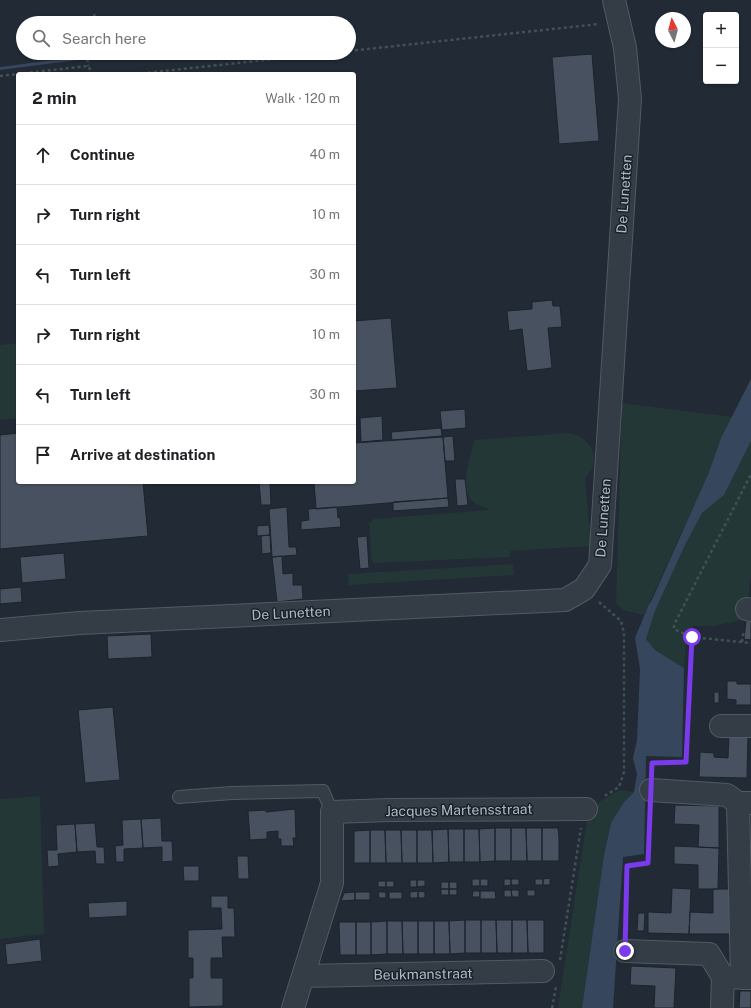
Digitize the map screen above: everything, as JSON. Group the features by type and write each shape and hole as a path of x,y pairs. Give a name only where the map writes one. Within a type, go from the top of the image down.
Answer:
{"street":[{"name":"De Lunetten","path":"0,630 80,622 565,600 584,589 600,565 630,99 625,48 614,0"},
{"path":"721,726 751,726"},
{"path":"651,790 727,795 745,803 738,977 722,1008"},
{"name":"Jacques Martensstraat","path":"332,812 586,808"},
{"path":"293,1008 332,884 332,812"},
{"path":"625,951 709,954 738,977"},
{"name":"Beukmanstraat","path":"304,976 543,971"}],"lane":[{"path":"179,797 232,793 323,791 332,812"}],"path":[{"path":"94,16 95,12"},
{"path":"356,50 619,22"},
{"path":"88,60 88,66 91,72"},
{"path":"154,72 265,60"},
{"path":"35,72 88,66"},
{"path":"0,76 16,74"},
{"path":"751,474 674,625 674,629 692,637 751,643"},
{"path":"625,951 627,866 648,863 652,763 686,762 692,637"}],"shaded area":[{"path":"16,343 16,418 0,420 0,345"},
{"path":"622,403 732,417 721,438 709,472 644,615 623,610 616,603"},
{"path":"568,433 583,439 592,450 594,457 594,464 591,471 585,478 591,546 510,551 510,557 375,563 372,561 369,523 374,519 488,510 487,508 476,504 470,498 467,490 467,470 474,440"},
{"path":"751,441 751,573 746,619 715,626 693,626 686,644 684,668 655,650 646,639 655,611 684,547 702,513 724,495"},
{"path":"513,564 514,575 349,585 348,574"},
{"path":"620,790 634,792 624,802 611,823 604,855 582,1008 558,1008 587,823 595,806"},
{"path":"40,796 44,934 0,939 0,799"}],"water":[{"path":"53,60 78,60 0,70 0,67"},
{"path":"751,379 751,441 724,495 702,513 684,547 655,611 646,639 655,650 684,668 682,757 646,756 644,854 623,857 613,1008 582,1008 604,855 611,823 624,802 634,792 637,774 633,758 637,740 640,669 635,638 709,472 721,438"}],"building":[{"path":"592,54 599,141 559,144 552,57"},
{"path":"552,300 553,306 560,306 562,327 548,328 552,368 527,371 522,329 509,332 507,311 532,309 532,302"},
{"path":"391,318 397,388 356,391 356,321"},
{"path":"465,409 466,428 442,430 440,411"},
{"path":"382,416 383,440 361,442 360,418"},
{"path":"441,428 442,436 392,440 391,432"},
{"path":"16,433 16,484 143,484 148,536 0,549 0,435"},
{"path":"453,436 455,461 445,461 443,437"},
{"path":"443,437 448,498 316,509 314,484 356,484 356,443"},
{"path":"455,479 465,479 468,505 457,506"},
{"path":"259,484 270,484 271,505 261,505"},
{"path":"448,498 449,507 393,511 393,502"},
{"path":"287,507 289,547 296,547 297,555 272,557 269,509"},
{"path":"337,507 341,527 301,530 301,521 309,520 308,509"},
{"path":"269,525 270,535 257,536 257,526"},
{"path":"270,535 271,553 262,554 261,536"},
{"path":"367,536 369,568 360,569 357,537"},
{"path":"64,553 66,579 22,583 20,557"},
{"path":"282,556 283,574 293,573 293,585 302,585 303,599 277,602 272,557"},
{"path":"21,587 22,602 0,604 0,589"},
{"path":"746,621 751,621 751,640 744,639"},
{"path":"151,634 152,657 108,659 107,636"},
{"path":"727,681 737,681 737,684 751,684 751,705 736,705 736,700 727,699"},
{"path":"714,692 719,692 719,703 714,703"},
{"path":"113,707 120,780 85,783 78,710"},
{"path":"729,733 748,733 747,778 699,777 700,752 714,753 714,757 728,758"},
{"path":"675,805 719,806 719,848 698,847 699,825 674,824"},
{"path":"295,809 296,838 293,838 294,846 281,846 281,839 278,839 278,831 267,832 267,839 250,840 248,811 266,810 266,812"},
{"path":"161,818 162,841 172,841 173,861 162,862 162,847 143,848 141,819"},
{"path":"141,819 143,848 124,849 124,862 116,862 115,846 123,845 122,820"},
{"path":"95,823 97,847 104,847 105,864 96,864 95,851 77,852 75,824"},
{"path":"75,824 77,852 58,854 59,866 48,867 47,850 57,850 56,825"},
{"path":"495,828 511,828 511,861 495,861"},
{"path":"495,828 495,861 480,862 479,829"},
{"path":"511,828 526,828 527,861 511,861"},
{"path":"526,828 542,828 542,861 527,861"},
{"path":"542,828 558,828 559,861 542,861"},
{"path":"448,829 464,829 464,862 449,862"},
{"path":"448,829 449,862 433,863 432,830"},
{"path":"464,829 479,829 480,862 464,862"},
{"path":"370,830 385,830 386,863 370,863"},
{"path":"370,830 370,863 354,863 354,831"},
{"path":"385,830 401,830 402,863 386,863"},
{"path":"401,830 417,830 417,863 402,863"},
{"path":"417,830 432,830 433,863 417,863"},
{"path":"674,846 719,848 718,889 698,889 698,865 674,864"},
{"path":"237,856 248,856 249,879 238,879"},
{"path":"183,866 199,866 199,881 184,881"},
{"path":"550,878 550,885 543,885 543,879"},
{"path":"472,879 480,879 480,886 472,886"},
{"path":"480,879 488,879 488,886 480,886"},
{"path":"504,879 511,879 511,885 504,886"},
{"path":"511,879 519,879 519,885 511,885"},
{"path":"535,879 543,879 543,885 535,885"},
{"path":"410,880 417,880 417,887 410,887"},
{"path":"417,880 425,880 425,886 417,887"},
{"path":"378,881 386,881 386,887 378,887"},
{"path":"386,881 394,881 394,887 386,887"},
{"path":"441,882 449,882 449,889 441,889"},
{"path":"449,882 457,882 457,889 449,889"},
{"path":"672,888 691,889 689,934 648,933 648,912 671,913"},
{"path":"441,889 449,889 449,895 441,895"},
{"path":"449,889 457,889 457,895 449,895"},
{"path":"713,889 732,889 731,934 689,934 690,912 713,913"},
{"path":"504,890 511,890 512,897 504,897"},
{"path":"511,890 519,890 519,897 512,897"},
{"path":"527,890 535,890 535,896 527,896"},
{"path":"418,891 425,892 425,898 418,898"},
{"path":"418,891 418,898 410,898 410,892"},
{"path":"473,891 480,891 480,897 472,897"},
{"path":"480,891 495,891 496,899 480,899"},
{"path":"355,892 355,900 341,901 344,893"},
{"path":"355,892 370,892 370,900 355,900"},
{"path":"378,892 386,892 386,898 379,898"},
{"path":"389,892 402,892 402,899 389,899"},
{"path":"211,896 228,896 228,908 234,908 235,937 222,937 223,958 211,958 211,978 223,978 223,1006 189,1007 189,978 193,978 193,958 188,958 188,930 222,929 221,908 211,908"},
{"path":"127,901 127,916 89,918 88,903"},
{"path":"638,913 645,913 644,931 637,931"},
{"path":"465,920 481,920 481,953 465,953"},
{"path":"465,920 465,953 450,954 449,921"},
{"path":"481,920 496,920 497,953 481,953"},
{"path":"496,920 512,920 512,953 497,953"},
{"path":"512,920 527,920 528,953 512,953"},
{"path":"527,920 544,920 544,953 528,953"},
{"path":"387,921 402,921 403,954 387,954"},
{"path":"387,921 387,954 371,955 371,922"},
{"path":"402,921 418,921 418,954 403,954"},
{"path":"418,921 434,921 434,954 418,954"},
{"path":"434,921 449,921 450,954 434,954"},
{"path":"339,922 356,922 356,955 340,955"},
{"path":"356,922 371,922 371,955 356,955"},
{"path":"40,939 42,961 7,965 5,944"},
{"path":"631,966 676,968 674,1008 654,1008 655,986 630,985"},
{"path":"740,991 751,991 751,1008 739,1008"}],"route":[{"path":"625,951 627,866 648,863 652,763 686,762 692,637"}]}
